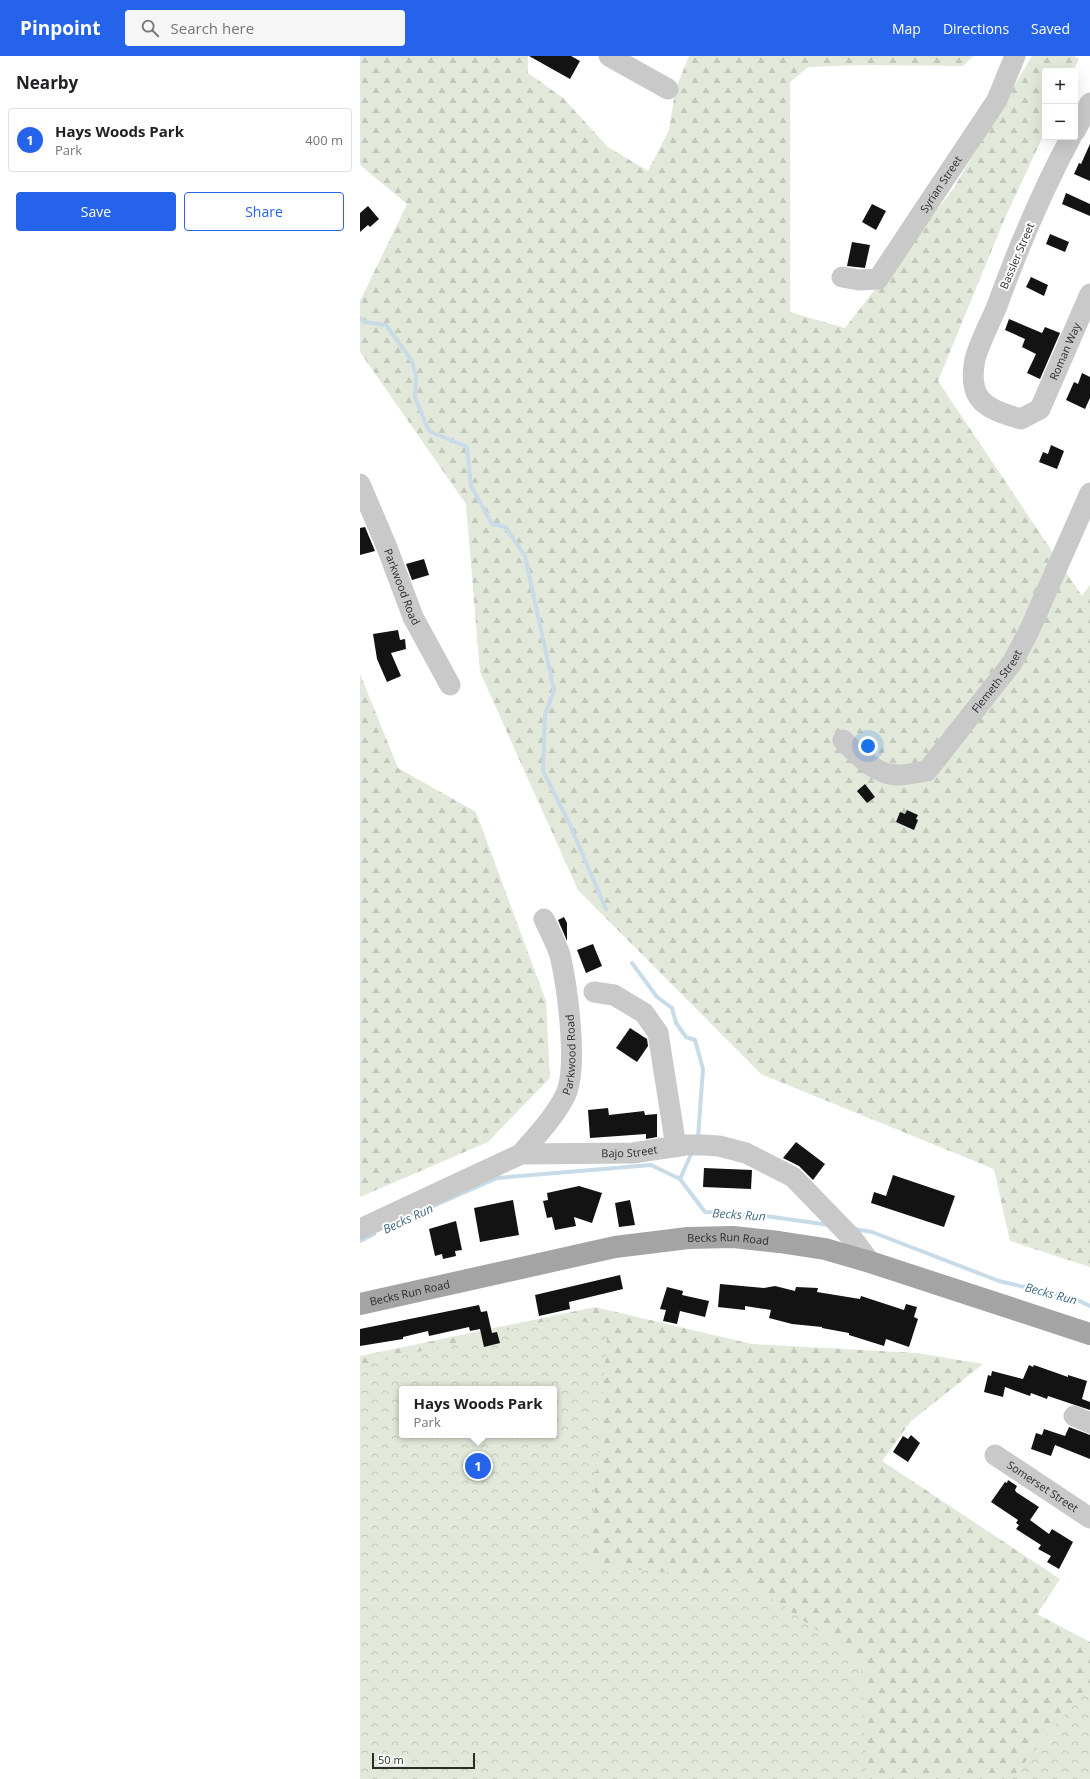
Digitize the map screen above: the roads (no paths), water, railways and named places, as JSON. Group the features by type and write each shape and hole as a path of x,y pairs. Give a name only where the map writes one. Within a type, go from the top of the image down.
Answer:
{"main road":[{"name":"Becks Run Road","path":"360,1304 615,1247 688,1238 733,1237 825,1249 870,1262 1090,1334"}],"street":[{"path":"609,56 668,89"},
{"name":"Syrian Street","path":"842,277 859,280 878,279 997,100 1015,56"},
{"path":"1078,125 1090,103"},
{"name":"Bassler Street","path":"1040,409 1021,419 999,413 985,403 975,391 972,378 976,358 1009,272 1054,170 1070,140"},
{"name":"Roman Way","path":"1040,409 1090,294"},
{"name":"Parkwood Road","path":"360,484 386,545 413,617 450,685"},
{"name":"Flemeth Street","path":"843,740 862,760 881,772 899,775 927,771 1012,663 1029,632 1090,493"},
{"name":"Parkwood Road","path":"521,1154 548,1122 565,1095 571,1070 571,1026 560,954 544,918"},
{"path":"594,992 614,995 644,1013 658,1033 688,1146"},
{"name":"Bajo Street","path":"360,1229 521,1154 633,1153 688,1146 719,1146 746,1153 794,1177 853,1239 870,1262"},
{"name":"Somerset Street","path":"995,1455 1090,1518"}],"waterway":[{"path":"360,318 364,322 386,325 412,361 416,376 415,398 429,431 467,447 471,486 492,524 505,527 525,556 554,690 545,715 543,771 570,825 606,909"},
{"path":"632,963 657,997 672,1008 676,1023 686,1037 695,1040 703,1069 698,1138"},
{"path":"680,1179 692,1152"},
{"name":"Becks Run","path":"429,1208 497,1178 651,1165 680,1179 705,1212 766,1216 829,1225"},
{"name":"Becks Run","path":"855,1229 872,1232 999,1281 1076,1299 1090,1306"},
{"name":"Becks Run","path":"360,1241 374,1234"}],"place":[{"name":"Hays Woods Park","path":"478,1466"}]}
